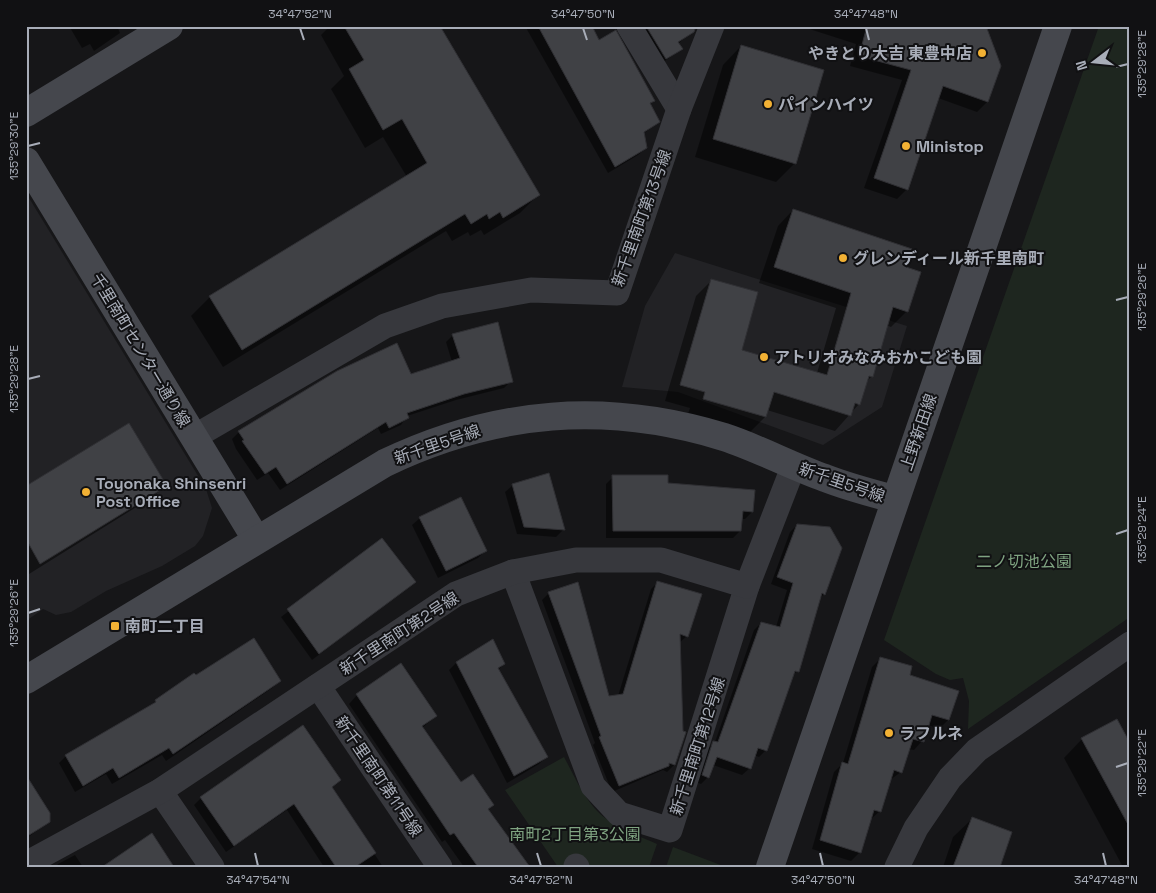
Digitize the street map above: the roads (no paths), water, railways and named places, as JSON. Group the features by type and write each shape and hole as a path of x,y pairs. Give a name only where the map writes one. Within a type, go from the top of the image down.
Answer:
{"street":[{"path":"26,113 169,26"},
{"path":"629,26 679,109"},
{"name":"新千里南町第13号線","path":"194,437 385,326 434,309 531,290 617,293 679,109 712,26"},
{"name":"上野新田線","path":"770,867 881,546 894,500 1058,26"},
{"name":"千里南町センター通り線","path":"26,161 256,539"},
{"name":"新千里5号線","path":"26,680 377,467 414,449 460,434 524,418 590,414 669,422 725,438 826,479 894,500"},
{"path":"747,586 794,465"},
{"name":"新千里南町第2号線","path":"26,864 160,791 456,594 513,572 576,560 661,560 747,586"},
{"name":"新千里南町第12号線","path":"513,572 593,786 619,814 670,830 747,586"},
{"path":"897,867 916,828 935,799 950,778 977,750 1130,644"},
{"name":"新千里南町第11号線","path":"318,686 440,867"},
{"path":"160,791 212,867"}],"place":[{"name":"やきとり大吉 東豊中店","path":"982,53"},
{"name":"パインハイツ","path":"768,104"},
{"name":"Ministop","path":"906,146"},
{"name":"グレンディール新千里南町","path":"843,258"},
{"name":"アトリオみなみおかこども園","path":"764,357"},
{"name":"Toyonaka Shinsenri Post Office","path":"86,492"},
{"name":"南町二丁目","path":"115,626"},
{"name":"ラフルネ","path":"889,733"}],"park label":[{"name":"二ノ切池公園","path":"1024,561"},
{"name":"南町2丁目第3公園","path":"575,834"}]}
